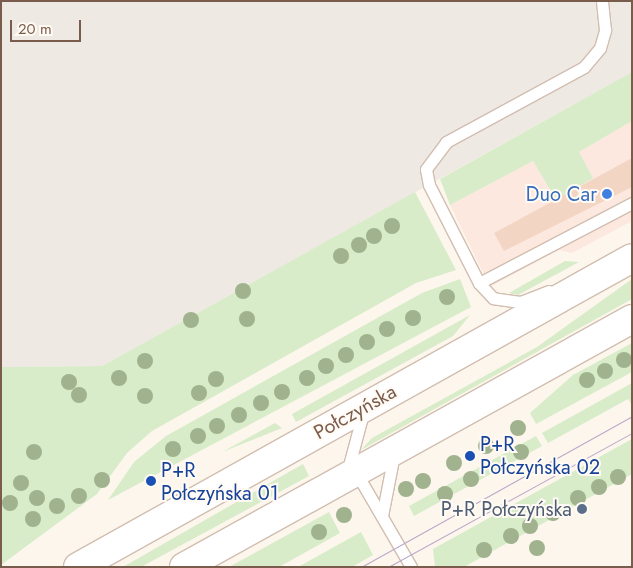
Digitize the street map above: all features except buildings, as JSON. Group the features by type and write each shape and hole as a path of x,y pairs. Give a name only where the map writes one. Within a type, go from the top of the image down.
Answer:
{"main road":[{"name":"Połczyńska","path":"78,567 630,259"},
{"path":"184,567 632,319"}],"lane":[{"path":"602,1 606,22 600,48 584,67 446,142 426,170 429,185 479,283 493,298 520,302 630,259"},
{"path":"479,283 632,203"},
{"path":"365,406 350,453 354,473 382,516 411,567"},
{"path":"382,516 395,450"}],"shaded area":[{"path":"1,1 632,1 632,72 102,366 1,367"},
{"path":"632,121 632,221 572,253 559,250 490,287 450,205 533,161 555,199 579,152"}],"green space":[{"path":"632,72 632,121 579,152 593,178 556,200 533,161 450,205 440,179"},
{"path":"415,192 456,270 416,283 152,431 127,453 97,494 1,565 1,367 102,366"},
{"path":"565,261 579,262 518,295 509,293"},
{"path":"460,279 471,307 108,500 134,462 166,436 422,293"},
{"path":"632,279 632,299 361,450 372,438 537,347"},
{"path":"470,315 453,336 296,422 292,414"},
{"path":"632,343 632,372 536,424 530,413 573,375"},
{"path":"632,383 632,405 628,399 548,443 542,433"},
{"path":"275,423 282,428 222,452"},
{"path":"536,436 542,446 414,516 409,506"},
{"path":"632,439 632,474 464,567 435,567 433,549"},
{"path":"303,464 309,476 141,567 123,567"},
{"path":"329,512 340,533 279,567 229,567"},
{"path":"361,532 373,555 352,567 298,567"}],"tram line":[{"path":"361,567 632,416"},
{"path":"388,567 632,433"}],"place":[{"name":"Duo Car","path":"607,194"},
{"name":"P+R Połczyńska 02","path":"470,456"},
{"name":"P+R Połczyńska 01","path":"151,481"},
{"name":"P+R Połczyńska","path":"582,509"}]}
